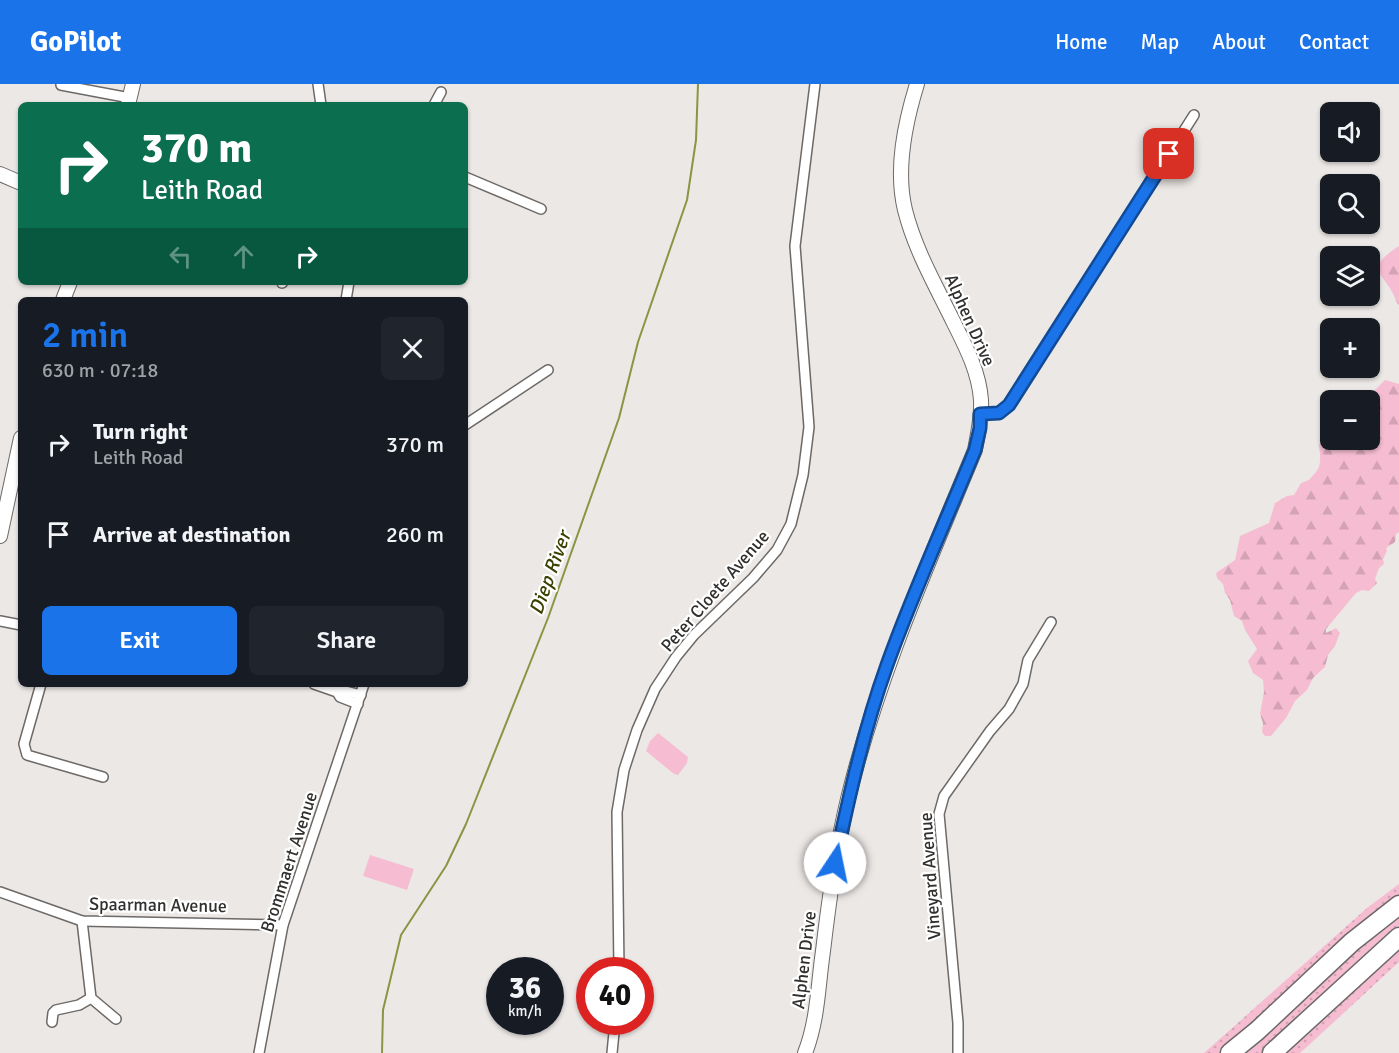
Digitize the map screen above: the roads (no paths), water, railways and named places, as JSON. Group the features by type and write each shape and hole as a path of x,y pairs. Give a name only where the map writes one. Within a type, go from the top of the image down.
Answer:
{"highway":[{"path":"1230,1053 1257,1031 1352,942 1399,905"},
{"path":"1272,1053 1328,1003 1372,959 1399,937"}],"street":[{"path":"61,85 129,102 132,84"},
{"path":"318,84 321,102"},
{"name":"Peter Cloete Avenue","path":"619,957 617,812 624,770 637,730 655,689 676,657 694,635 753,578 777,550 791,524 803,475 809,427 795,246 815,84"},
{"name":"Alphen Drive","path":"805,1053 815,1017 831,884 848,798 869,721 887,665 975,450 980,428 981,400 976,375 967,349 917,247 904,208 902,177 904,143 917,84"},
{"path":"436,102 441,92"},
{"path":"980,414 999,413 1009,405 1194,116"},
{"path":"0,174 18,182"},
{"path":"468,178 541,209"},
{"path":"468,423 548,370"},
{"path":"0,536 18,452"},
{"path":"0,621 18,624"},
{"name":"Vineyard Avenue","path":"958,1053 958,1023 939,814 941,804 954,780 1009,709 1023,684 1028,660 1051,622"},
{"path":"40,687 24,744 27,755 103,777"},
{"path":"323,687 337,692 342,690 359,699"},
{"name":"Brommaert Avenue","path":"259,1053 283,925 363,687"},
{"name":"Spaarman Avenue","path":"0,892 82,921 283,925"},
{"path":"82,921 91,998 116,1019"},
{"path":"52,1022 53,1013 56,1010 79,1005 91,998"},
{"path":"612,1053 614,1035"}],"waterway":[{"name":"Diep River","path":"382,1053 383,1010 401,935 446,866 466,824 548,618 619,418 638,342 687,200 696,140 698,84"}]}
